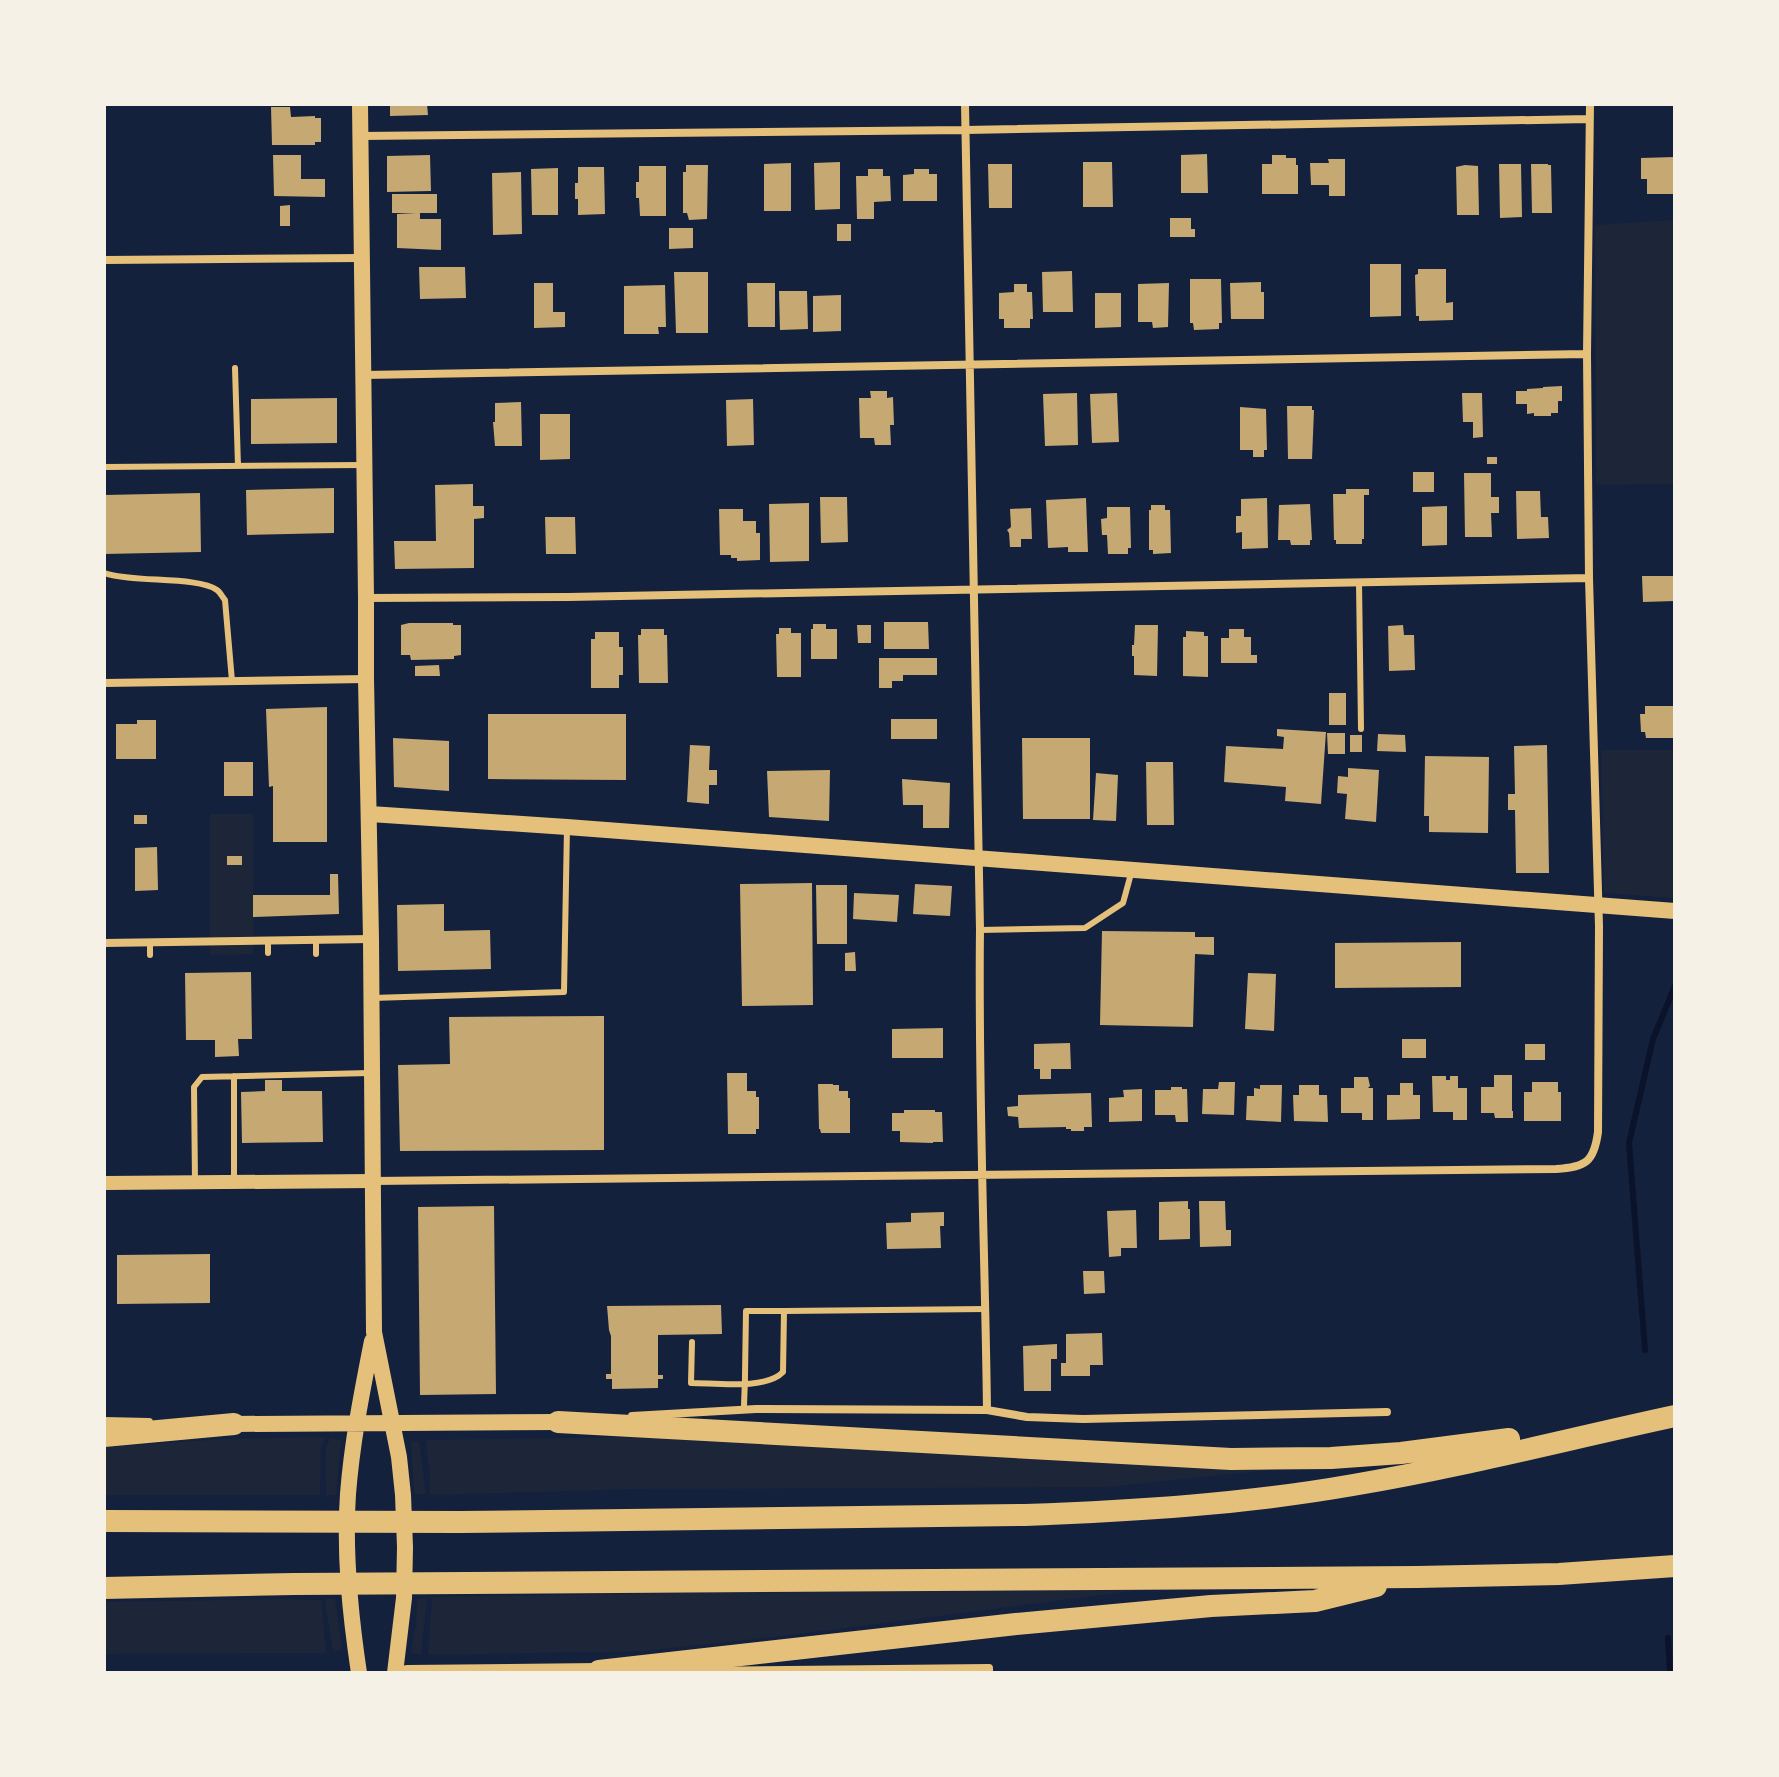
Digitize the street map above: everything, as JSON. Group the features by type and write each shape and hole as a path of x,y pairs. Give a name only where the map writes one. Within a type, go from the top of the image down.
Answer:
{"highway":[{"path":"104,1521 461,1522 1025,1515 1170,1508 1354,1485 1675,1416"},
{"path":"558,1422 1231,1459 1331,1458 1401,1453 1641,1423"},
{"path":"104,1436 234,1424"},
{"path":"104,1588 294,1584 1417,1577 1559,1574 1675,1566"},
{"path":"599,1671 1016,1624 1211,1606 1315,1601 1417,1577"}],"main road":[{"path":"360,104 374,1332 393,1422 403,1495 404,1598 395,1673"},
{"path":"370,814 1675,911"},
{"path":"359,1673 349,1600 348,1496 356,1423 374,1332"},
{"path":"234,1424 558,1422"},
{"path":"407,1673 599,1671"}],"street":[{"path":"965,104 987,1410"},
{"path":"104,1183 1556,1169 1576,1168 1590,1160 1598,1132 1598,906 1589,578 1587,354 1590,104"},
{"path":"360,136 1589,119"},
{"path":"104,260 362,258"},
{"path":"364,375 1587,354"},
{"path":"366,598 1589,578"},
{"path":"104,683 366,679"},
{"path":"104,943 371,939"},
{"path":"558,1422 744,1409 987,1410 1027,1417 1083,1419 1387,1412"},
{"path":"104,1421 234,1424"},
{"path":"599,1671 989,1670"}],"lane":[{"path":"235,368 238,466"},
{"path":"104,467 364,465"},
{"path":"104,573 118,578 188,583 218,591 225,600 232,681"},
{"path":"1359,582 1361,729"},
{"path":"372,998 564,992 567,827"},
{"path":"980,930 1085,928 1123,903 1132,870"},
{"path":"268,940 268,953"},
{"path":"316,940 316,954"},
{"path":"150,942 150,955"},
{"path":"195,1183 194,1087 202,1077 373,1073"},
{"path":"234,1076 234,1183"},
{"path":"744,1409 746,1311 986,1309"},
{"path":"692,1342 691,1383 769,1381 783,1372 784,1311"}],"shaded area":[{"path":"1675,220 1675,484 1596,485 1595,225"},
{"path":"1601,750 1675,750 1675,898 1604,893"},
{"path":"210,814 253,814 253,954 210,955"},
{"path":"325,1437 321,1447 320,1495 104,1495 104,1447 224,1439"},
{"path":"643,1437 1288,1468 1107,1487 638,1489 430,1495 426,1440"},
{"path":"330,1438 341,1440 336,1495 326,1495 326,1448"},
{"path":"419,1441 426,1494 414,1494 411,1442"},
{"path":"1140,1590 644,1651 428,1655 430,1597"},
{"path":"427,1598 421,1655 411,1650 417,1599"},
{"path":"326,1599 335,1599 342,1647 338,1651 333,1651"},
{"path":"321,1600 326,1653 104,1654 104,1602"}],"building":[{"path":"390,104 427,104 428,115 390,116"},
{"path":"271,107 290,107 291,117 321,118 321,142 315,142 315,145 272,145"},
{"path":"1207,154 1208,193 1181,193 1181,155"},
{"path":"273,155 301,155 301,179 325,179 325,197 274,196"},
{"path":"430,155 431,191 387,192 387,156"},
{"path":"1272,155 1296,158 1298,194 1262,194 1262,164 1272,164"},
{"path":"1675,157 1675,194 1647,194 1647,179 1641,179 1641,158"},
{"path":"1328,159 1345,159 1345,196 1329,196 1329,185 1311,185 1310,163 1329,163"},
{"path":"840,162 840,209 815,210 814,163"},
{"path":"1083,162 1112,162 1113,207 1083,207"},
{"path":"791,163 791,211 764,211 764,164"},
{"path":"988,164 1012,164 1012,208 989,208"},
{"path":"1499,164 1521,164 1522,217 1500,218"},
{"path":"1531,164 1551,165 1552,213 1532,213"},
{"path":"686,165 708,165 707,219 689,220 687,213 683,213 683,172 686,172"},
{"path":"639,166 666,166 666,216 640,216 639,198 636,198"},
{"path":"1478,166 1479,215 1457,215 1456,167"},
{"path":"578,167 604,167 605,214 578,215 575,183 578,183"},
{"path":"558,168 558,215 532,215 531,169"},
{"path":"868,169 883,169 883,176 890,176 891,201 874,202 874,219 857,219 856,176 868,176"},
{"path":"914,169 929,169 929,174 937,174 937,201 903,201 903,175 914,174"},
{"path":"521,172 522,234 493,235 492,173"},
{"path":"392,194 437,194 437,213 420,213 420,219 441,219 441,250 397,248 397,214 416,213 392,213"},
{"path":"290,205 290,226 280,226 280,206"},
{"path":"1170,218 1191,218 1195,237 1170,237"},
{"path":"837,224 851,224 851,241 837,241"},
{"path":"669,228 693,228 693,248 669,249"},
{"path":"1370,264 1401,264 1401,316 1370,317"},
{"path":"419,267 465,267 466,298 420,299"},
{"path":"1418,269 1446,269 1446,303 1453,302 1453,320 1419,321 1419,316 1416,316 1415,275"},
{"path":"1072,271 1073,312 1043,312 1042,272"},
{"path":"674,272 708,272 708,333 676,333"},
{"path":"1190,279 1221,279 1222,323 1219,323 1219,329 1194,330 1193,323 1190,323"},
{"path":"1261,282 1264,319 1231,319 1230,283"},
{"path":"534,283 553,283 553,312 565,312 565,327 534,328"},
{"path":"747,283 775,283 775,327 748,327"},
{"path":"1169,283 1168,327 1153,328 1152,322 1138,322 1138,284"},
{"path":"1014,284 1027,284 1027,292 1032,292 1033,319 1030,319 1030,328 1004,328 1004,319 999,319 999,293 1014,292"},
{"path":"665,285 666,327 658,327 659,334 624,334 624,286"},
{"path":"779,291 807,291 808,329 780,330"},
{"path":"1095,293 1121,293 1121,327 1095,328"},
{"path":"841,295 841,331 813,332 813,296"},
{"path":"1562,386 1558,413 1551,413 1551,416 1527,414 1527,404 1516,404 1516,391"},
{"path":"870,391 887,391 887,398 893,397 891,445 875,445 874,438 860,438 859,398 871,398"},
{"path":"1077,393 1078,445 1045,446 1043,394"},
{"path":"1117,393 1119,442 1092,443 1090,394"},
{"path":"1462,393 1482,393 1483,437 1473,438 1473,422 1463,422"},
{"path":"337,398 337,443 251,444 251,399"},
{"path":"753,399 754,445 727,446 726,400"},
{"path":"521,402 522,446 495,446 495,403"},
{"path":"1287,406 1312,406 1314,410 1312,459 1288,459"},
{"path":"1240,407 1266,409 1267,450 1264,450 1264,457 1253,457 1253,450 1240,450"},
{"path":"540,414 570,414 570,459 540,460"},
{"path":"1487,457 1497,457 1497,464 1487,464"},
{"path":"1413,472 1434,472 1434,492 1413,492"},
{"path":"1464,473 1491,473 1491,497 1499,497 1499,513 1491,513 1492,537 1465,537"},
{"path":"473,484 473,506 484,506 484,518 474,519 474,568 395,569 394,541 436,541 435,485"},
{"path":"334,488 334,533 247,535 246,490"},
{"path":"1346,489 1369,489 1369,495 1364,495 1362,544 1336,544 1334,540 1333,494 1346,494"},
{"path":"1516,491 1540,491 1541,517 1548,517 1549,538 1517,539"},
{"path":"200,493 201,552 104,554 104,495"},
{"path":"820,497 847,497 848,542 821,543"},
{"path":"1086,498 1088,552 1068,552 1068,547 1048,548 1046,500"},
{"path":"1267,498 1268,548 1242,549 1242,532 1236,533 1236,516 1241,516 1241,499"},
{"path":"809,503 809,561 770,562 769,504"},
{"path":"1310,504 1310,545 1291,545 1290,540 1278,540 1279,505"},
{"path":"1151,505 1165,505 1165,510 1170,510 1171,553 1153,554 1153,550 1149,550"},
{"path":"1447,506 1447,545 1422,546 1422,507"},
{"path":"1107,507 1130,507 1131,548 1128,548 1128,554 1108,554 1107,535 1102,535 1101,519 1107,518"},
{"path":"1031,508 1032,539 1021,539 1021,547 1010,547 1007,530 1011,527 1010,509"},
{"path":"719,509 743,509 743,521 756,521 756,533 760,533 760,560 737,561 731,555 720,555"},
{"path":"545,517 575,517 576,554 546,554"},
{"path":"1642,576 1675,576 1675,601 1643,602"},
{"path":"884,622 928,622 929,649 884,649"},
{"path":"813,624 826,624 826,629 837,629 837,659 811,659"},
{"path":"401,625 461,625 461,655 454,656 454,659 411,660 410,655 401,655"},
{"path":"857,625 871,625 871,643 858,643"},
{"path":"1135,625 1158,625 1157,676 1134,675 1132,645"},
{"path":"1403,625 1404,635 1414,635 1415,670 1389,671 1388,626"},
{"path":"779,628 791,628 791,633 801,633 801,677 777,677 776,634 779,634"},
{"path":"641,629 664,629 664,635 667,635 668,683 639,683 638,635 641,635"},
{"path":"1229,629 1244,629 1244,637 1251,637 1251,655 1257,655 1257,663 1221,663 1221,638 1229,638"},
{"path":"1186,631 1204,632 1204,636 1208,636 1208,677 1183,676 1183,637 1186,637"},
{"path":"595,632 619,632 619,647 623,647 623,675 619,675 619,688 591,688 591,639 595,639"},
{"path":"879,658 937,658 937,675 903,675 903,681 892,681 892,688 879,688"},
{"path":"439,665 440,676 415,676 415,666"},
{"path":"1329,693 1346,693 1346,725 1329,725"},
{"path":"1645,706 1675,706 1675,738 1646,738 1645,732 1641,732 1640,714 1645,714"},
{"path":"327,707 327,842 273,842 273,786 269,787 266,709"},
{"path":"488,714 626,714 626,780 488,779"},
{"path":"891,719 937,719 937,739 891,739"},
{"path":"137,720 156,720 156,759 116,759 116,724 137,724"},
{"path":"1277,729 1326,732 1321,804 1285,801 1286,787 1224,782 1226,746 1283,749 1284,737 1277,736"},
{"path":"1327,733 1345,733 1345,754 1328,754"},
{"path":"1378,734 1405,735 1406,752 1377,751"},
{"path":"1350,735 1362,735 1362,752 1350,752"},
{"path":"393,738 449,741 449,791 394,787"},
{"path":"1022,738 1090,738 1090,819 1023,819"},
{"path":"690,745 710,746 709,770 717,770 717,785 709,785 709,804 687,802"},
{"path":"1547,745 1549,873 1516,873 1515,810 1508,810 1508,794 1515,794 1514,746"},
{"path":"1425,756 1489,757 1488,833 1429,832 1429,816 1424,816"},
{"path":"224,762 253,762 253,796 224,796"},
{"path":"1146,762 1173,762 1174,825 1147,825"},
{"path":"1348,768 1379,770 1376,822 1345,819 1347,794 1337,793 1338,776 1348,777"},
{"path":"830,770 829,821 769,817 767,771"},
{"path":"1096,773 1118,775 1116,821 1093,820"},
{"path":"902,779 950,783 949,828 923,828 923,805 903,805"},
{"path":"134,815 147,815 147,824 134,824"},
{"path":"157,847 158,890 135,891 135,848"},
{"path":"227,856 242,856 242,865 227,865"},
{"path":"330,874 338,874 339,914 253,917 253,895 330,895"},
{"path":"812,883 813,1005 742,1006 740,884"},
{"path":"915,884 952,886 950,916 913,914"},
{"path":"816,885 847,885 847,944 817,944"},
{"path":"854,893 899,895 897,922 853,919"},
{"path":"444,904 444,931 490,930 491,969 398,971 397,905"},
{"path":"1102,931 1195,932 1195,937 1214,937 1214,955 1195,954 1193,1027 1100,1025"},
{"path":"1461,942 1461,987 1335,988 1335,943"},
{"path":"855,952 856,971 845,971 845,953"},
{"path":"251,972 252,1039 238,1039 239,1056 215,1057 215,1040 186,1040 185,973"},
{"path":"1248,973 1276,974 1274,1031 1245,1029"},
{"path":"604,1016 604,1150 400,1151 398,1065 450,1064 449,1017"},
{"path":"943,1028 943,1058 892,1058 892,1029"},
{"path":"1402,1039 1426,1039 1426,1058 1402,1058"},
{"path":"1070,1043 1071,1069 1051,1069 1051,1079 1040,1079 1040,1069 1034,1069 1034,1044"},
{"path":"1525,1044 1545,1044 1545,1060 1525,1060"},
{"path":"727,1073 747,1073 747,1091 756,1091 756,1097 759,1097 759,1129 756,1129 756,1134 728,1134"},
{"path":"1494,1075 1512,1075 1513,1118 1495,1118 1494,1113 1481,1113 1481,1087 1494,1087"},
{"path":"1432,1076 1446,1076 1446,1080 1450,1080 1450,1076 1458,1076 1458,1088 1467,1088 1467,1120 1453,1120 1453,1112 1433,1112"},
{"path":"1354,1077 1368,1077 1368,1088 1373,1088 1373,1120 1362,1120 1362,1113 1341,1113 1341,1088 1354,1088"},
{"path":"265,1080 282,1080 282,1091 322,1091 323,1142 242,1143 241,1092 265,1091"},
{"path":"1219,1082 1235,1082 1234,1115 1202,1114 1203,1089 1218,1089"},
{"path":"1532,1082 1558,1082 1561,1121 1524,1121 1524,1092 1532,1092"},
{"path":"1400,1083 1413,1083 1413,1095 1420,1095 1420,1119 1387,1120 1387,1095 1400,1095"},
{"path":"818,1084 839,1085 839,1091 848,1091 850,1133 821,1133"},
{"path":"1260,1085 1282,1085 1281,1122 1246,1120 1247,1096 1254,1096 1254,1088 1260,1089"},
{"path":"1299,1085 1319,1085 1319,1095 1327,1095 1328,1122 1294,1121 1293,1095 1299,1095"},
{"path":"1171,1087 1187,1089 1188,1122 1176,1122 1175,1115 1155,1115 1155,1090 1171,1090"},
{"path":"1142,1089 1142,1121 1109,1122 1109,1098 1124,1097 1123,1090"},
{"path":"1091,1093 1092,1127 1084,1127 1084,1131 1071,1131 1066,1127 1019,1128 1018,1117 1008,1116 1007,1107 1018,1106 1018,1095"},
{"path":"904,1110 942,1112 943,1142 900,1142 900,1131 892,1131 892,1113 904,1113"},
{"path":"1188,1201 1190,1239 1159,1240 1159,1202"},
{"path":"1199,1201 1225,1201 1226,1230 1231,1230 1231,1246 1200,1247"},
{"path":"494,1206 496,1394 420,1395 418,1207"},
{"path":"1136,1210 1137,1248 1121,1248 1121,1256 1109,1257 1107,1211"},
{"path":"944,1212 944,1226 940,1226 941,1248 887,1249 886,1223 911,1222 911,1213"},
{"path":"210,1254 210,1303 117,1304 117,1255"},
{"path":"1083,1271 1104,1271 1105,1293 1084,1294"},
{"path":"721,1305 722,1334 658,1335 658,1375 663,1375 663,1379 658,1379 658,1388 612,1389 612,1379 606,1379 606,1374 611,1374 607,1306"},
{"path":"1102,1333 1103,1365 1090,1365 1090,1376 1061,1376 1061,1363 1066,1363 1066,1334"},
{"path":"1057,1344 1057,1359 1051,1359 1051,1391 1024,1391 1023,1346"}],"waterway":[{"path":"1645,1350 1629,1143 1653,1039 1675,986"},
{"path":"1668,1638 1670,1673"}]}
